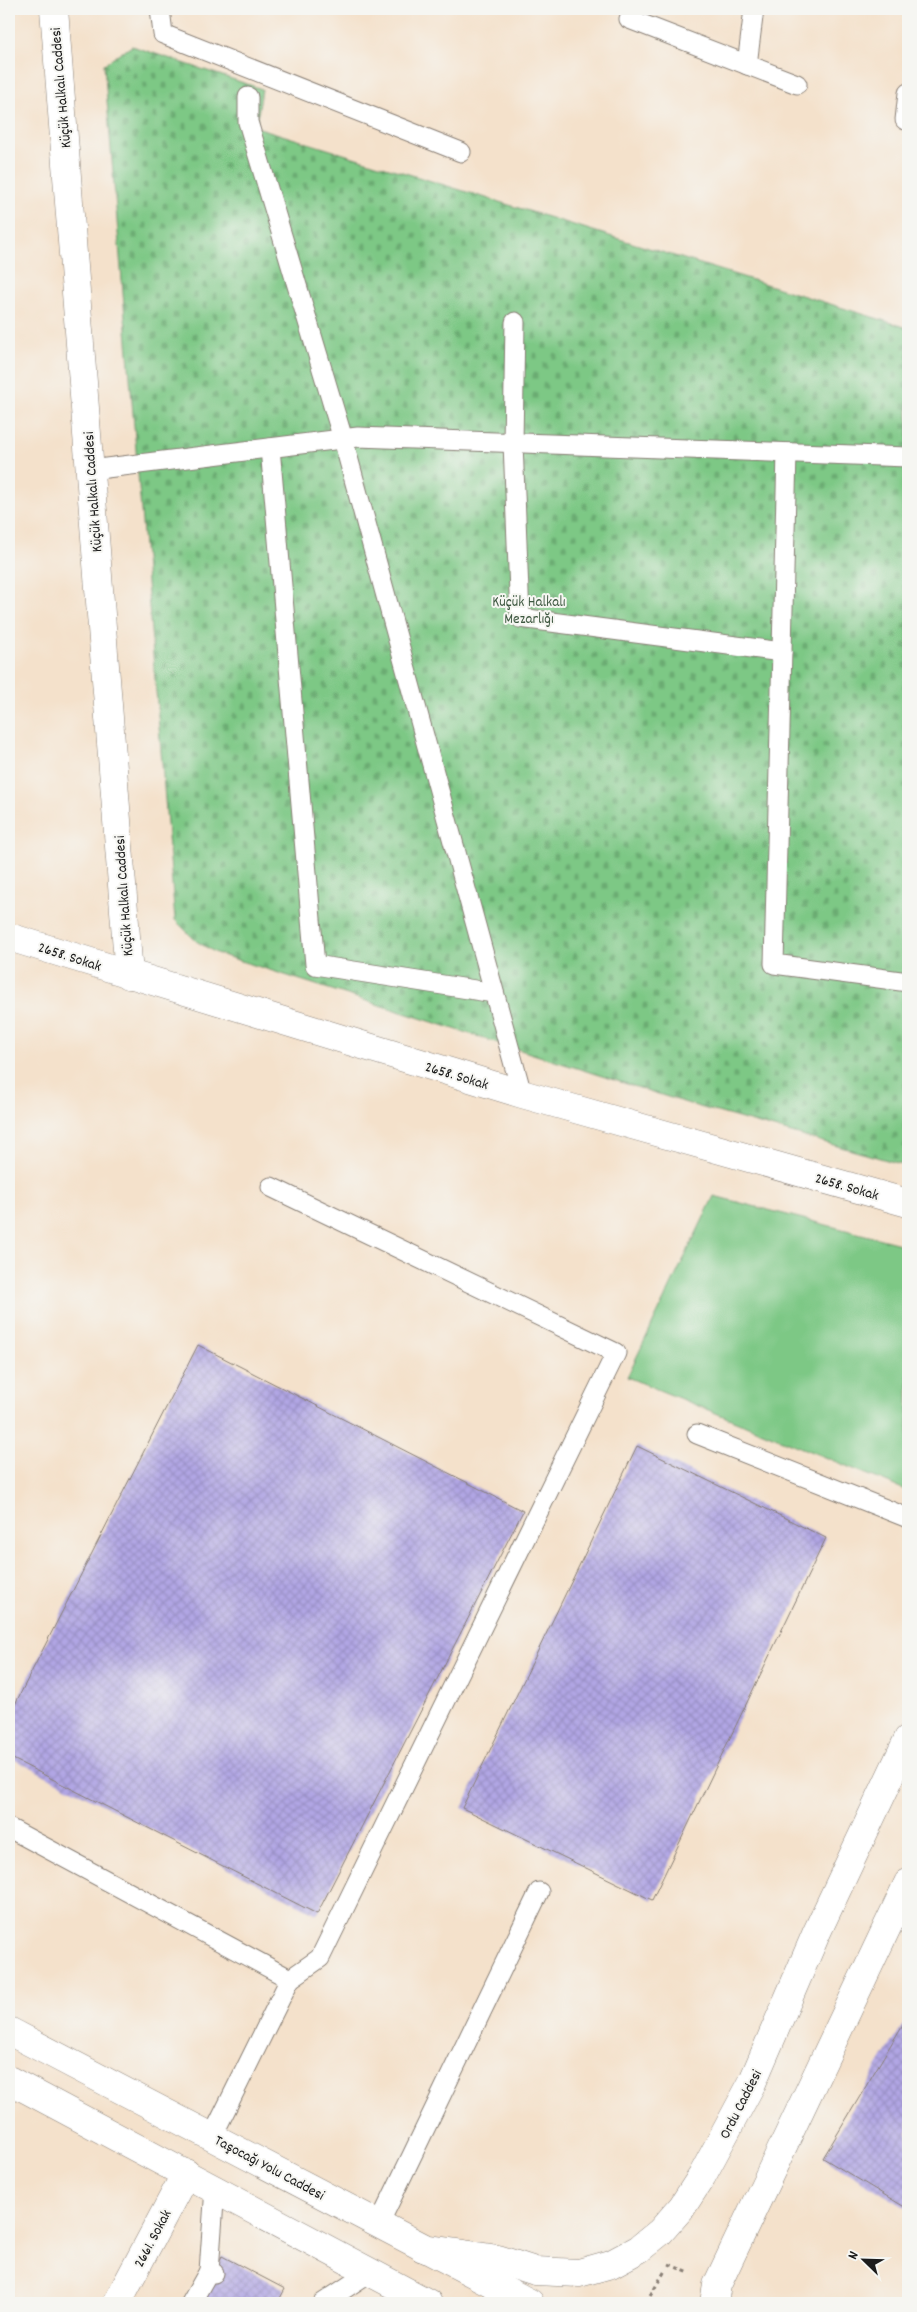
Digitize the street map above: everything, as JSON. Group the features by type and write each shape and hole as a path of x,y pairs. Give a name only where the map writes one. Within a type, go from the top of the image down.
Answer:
{"main road":[{"name":"Küçük Halkalı Caddesi","path":"54,9 129,975"},
{"name":"2658. Sokak","path":"9,937 522,1094 908,1203"},
{"name":"Ordu Caddesi","path":"423,2248 498,2259 534,2271 579,2273 611,2264 639,2249 660,2232 682,2207 702,2176 752,2083 816,1934 908,1739"},
{"path":"716,2294 908,1883"},
{"name":"Taşocağı Yolu Caddesi","path":"9,2031 530,2303"},
{"path":"9,2080 428,2303"},
{"name":"2661. Sokak","path":"117,2303 186,2173"}],"lane":[{"path":"160,9 163,34 462,152"},
{"path":"747,65 754,9"},
{"path":"629,19 797,84"},
{"path":"905,120 908,93"},
{"path":"248,97 248,122 343,439 522,1094"},
{"path":"515,322 513,442 520,618 782,652"},
{"path":"90,470 358,437 908,457"},
{"path":"270,448 315,965 494,994"},
{"path":"787,453 774,964 908,982"},
{"path":"212,2137 290,1979 320,1958 616,1353 271,1187"},
{"path":"697,1434 908,1518"},
{"path":"9,1828 290,1979"},
{"path":"379,2224 539,1892"},
{"path":"191,2303 211,2272 215,2188"},
{"path":"323,2303 370,2272"}],"path":[{"path":"639,2249 669,2264 716,2294"},
{"path":"646,2303 669,2264"}],"green space":[{"name":"Küçük Halkalı Mezarlığı","path":"132,46 262,89 256,127 908,328 908,1166 696,1106 216,953 196,941 175,920 104,64"},
{"path":"714,1196 908,1246 908,1491 627,1377"}],"building":[{"path":"198,1345 523,1511 317,1914 9,1757 9,1716"},
{"path":"637,1446 826,1538 652,1900 462,1808"},
{"path":"908,2016 908,2209 823,2158"},
{"path":"222,2256 285,2289 278,2302 281,2303 198,2303"}]}
